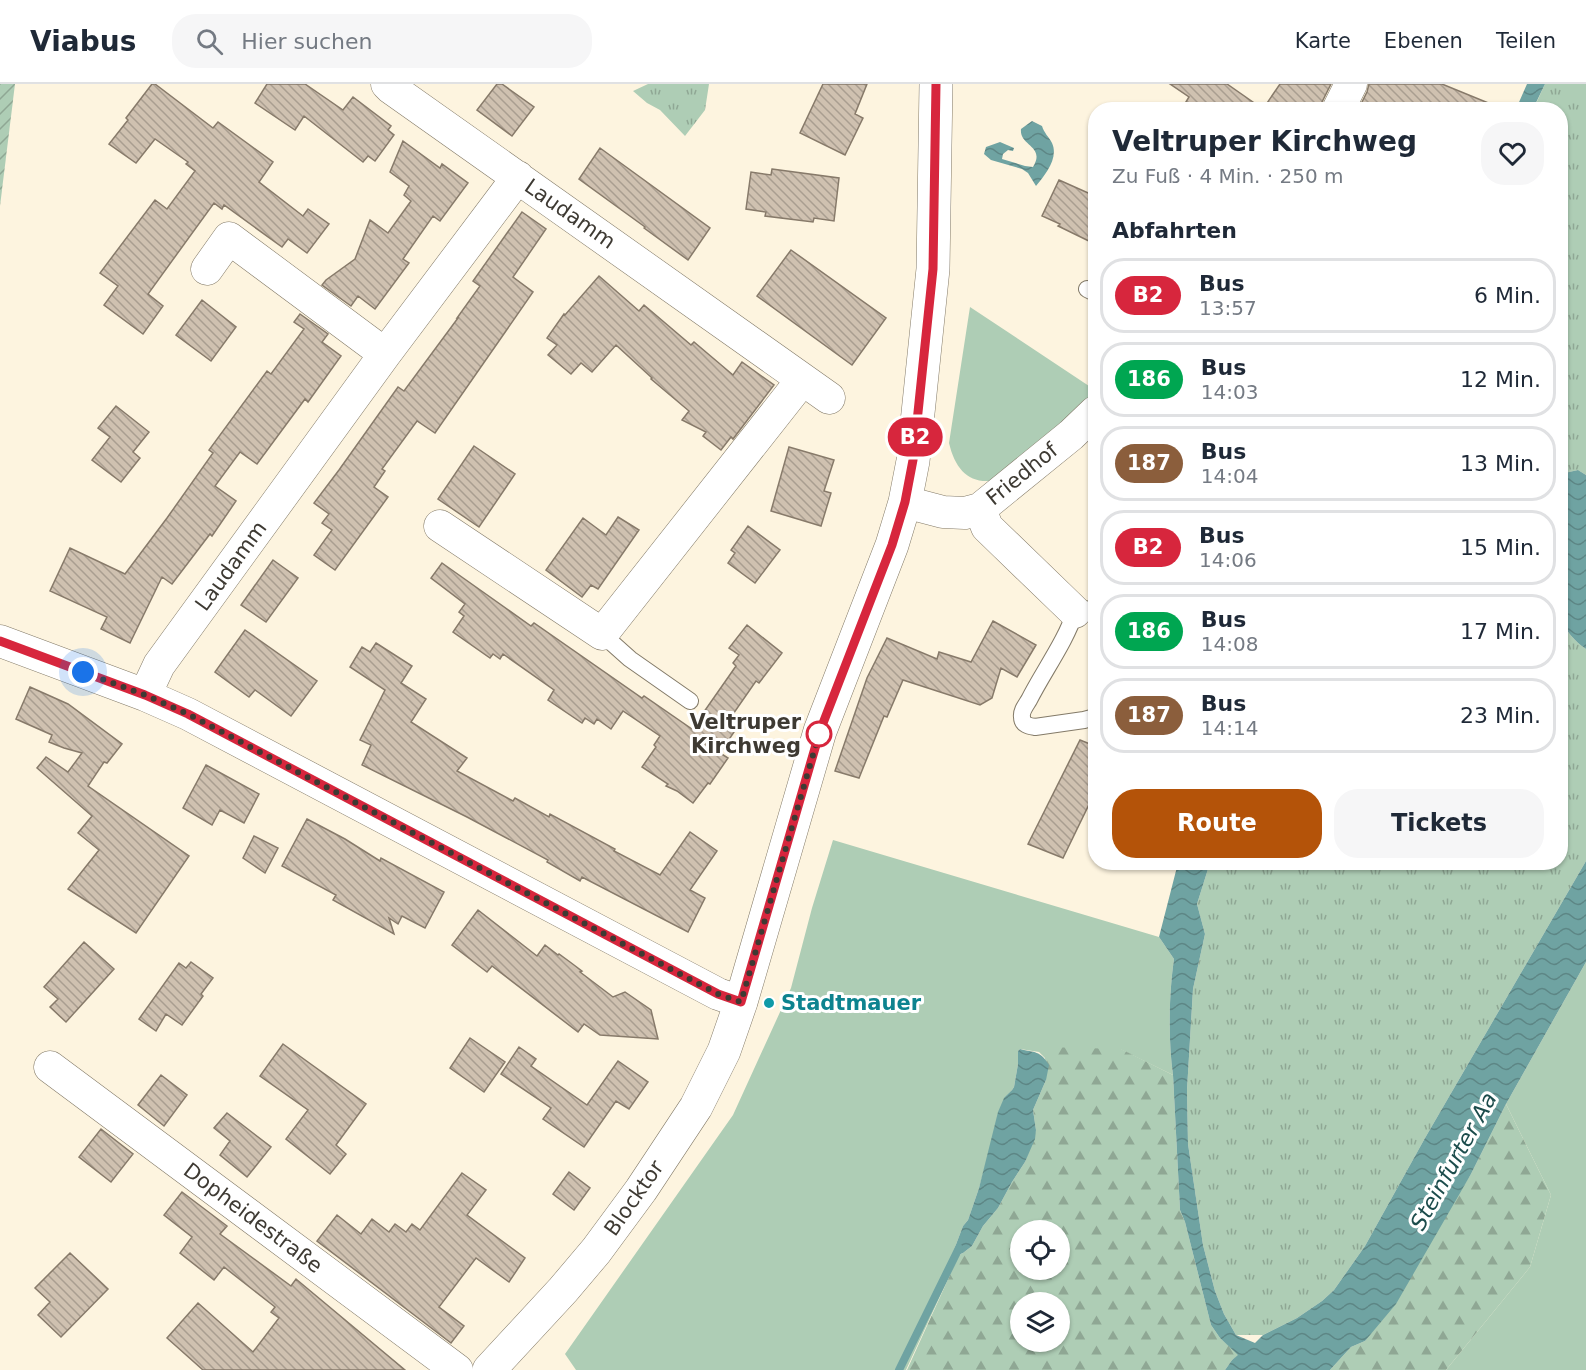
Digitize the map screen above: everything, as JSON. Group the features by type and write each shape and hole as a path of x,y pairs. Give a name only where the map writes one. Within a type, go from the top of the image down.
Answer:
{"main road":[{"name":"Blocktor","path":"489,1370 596,1251 641,1190 696,1107 724,1051 741,1002 820,731 892,545 905,502 913,460 933,269 936,84"}],"street":[{"path":"387,84 518,177"},
{"path":"1342,102 1351,84"},
{"name":"Laudamm","path":"145,695 159,665 385,354 518,177 829,398"},
{"path":"207,269 229,238 385,354"},
{"path":"440,526 602,634 802,380"},
{"name":"Friedhof","path":"905,502 943,512 966,513 980,509 1088,419"},
{"path":"980,509 987,527 1085,610"},
{"path":"0,641 145,695 188,714 718,994 741,1002"},
{"name":"Dopheidestraße","path":"50,1066 457,1370"}],"lane":[{"path":"1085,610 1070,627 1036,685 1022,718 1024,724 1035,727 1088,719"},
{"path":"602,634 630,659 690,701"}],"green space":[{"path":"0,84 15,84 0,206"},
{"path":"648,84 709,84 705,110 685,136 660,110 633,91"},
{"path":"1545,84 1586,84 1586,475 1578,470 1568,472 1568,102 1537,102"},
{"path":"970,307 1088,385 1088,399 1004,478 983,481 968,476 956,463 949,443"},
{"path":"1568,632 1586,649 1586,861 1365,1246 1334,1290 1322,1301 1297,1318 1263,1335 1236,1335 1215,1291 1203,1245 1188,1144 1187,1090 1193,989 1205,934 1197,904 1208,870 1568,870"},
{"path":"833,840 1159,937 1174,959 1170,1017 1173,1075 1120,1049 1042,1055 1039,1052 1020,1049 1018,1051 1014,1087 1004,1099 979,1188 952,1255 959,1255 906,1370 576,1370 565,1354 733,1115 791,988"},
{"path":"1586,962 1586,1370 1446,1370 1530,1267 1551,1195 1506,1104"},
{"path":"1045,1047 1121,1049 1173,1075 1180,1210 1211,1325 1220,1338 1239,1355 1225,1370 907,1370 959,1255 972,1246 1025,1162 1036,1130 1033,1110 1046,1080 1045,1058 1042,1055"},
{"path":"1506,1104 1551,1195 1530,1267 1446,1370 1330,1370 1351,1347 1365,1341 1471,1174"}],"water":[{"path":"1527,84 1545,84 1536,102 1519,102"},
{"path":"1032,121 1042,126 1054,149 1050,166 1036,186 1028,173 1022,169 991,160 984,154 986,147 1000,142 1014,148 1013,151 1008,150 1003,154 1002,159 1033,167 1036,155 1021,135 1021,129"},
{"path":"1578,470 1586,475 1586,649 1568,632 1568,472"},
{"name":"Steinfurter Aa","path":"1586,861 1586,962 1506,1104 1471,1174 1396,1304 1365,1341 1351,1347 1330,1370 1225,1370 1238,1355 1220,1338 1211,1325 1180,1210 1170,1032 1174,959 1159,937 1176,870 1208,870 1197,904 1205,934 1193,989 1187,1090 1188,1144 1203,1245 1215,1291 1236,1335 1255,1343 1263,1335 1297,1318 1334,1290 1365,1246"},
{"path":"1020,1049 1040,1054 1049,1065 1046,1080 1033,1110 1035,1139 1025,1162 998,1208 983,1226 972,1246 963,1253 952,1255 979,1188 998,1112 1004,1098 1014,1087"}],"building":[{"path":"152,84 213,128 218,122 273,162 259,182 303,216 308,209 329,224 307,253 288,239 282,247 224,205 222,209 214,203 148,294 163,306 143,334 104,305 118,286 100,273 155,200 167,209 195,171 186,164 188,162 155,139 136,163 109,144"},
{"path":"267,84 305,84 343,110 353,97 391,126 388,130 394,135 375,161 368,156 363,162 304,116 295,130 255,103"},
{"path":"497,84 502,84 534,107 512,136 477,110"},
{"path":"823,84 867,84 855,114 863,118 845,155 800,133"},
{"path":"1170,84 1227,84 1253,102 1186,102 1189,97"},
{"path":"1280,84 1331,84 1322,102 1268,102"},
{"path":"1369,84 1442,84 1486,102 1362,102"},
{"path":"403,141 440,168 442,164 468,183 440,221 433,216 403,259 409,263 375,309 358,296 351,306 322,285 355,259 370,220 388,233 411,201 404,195 409,186 390,172"},
{"path":"600,148 710,228 688,260 579,179"},
{"path":"772,169 839,178 834,221 814,218 813,222 765,216 766,212 746,209 751,172 771,175"},
{"path":"1059,180 1088,193 1088,241 1058,226 1060,224 1042,216"},
{"path":"522,212 546,229 513,277 533,292 435,433 417,421 382,469 385,471 374,487 388,497 335,570 314,555 332,530 322,523 329,514 314,503 398,387 404,391 458,318 480,286 473,281"},
{"path":"791,250 886,318 852,365 757,296"},
{"path":"599,276 639,311 644,305 691,345 694,342 733,375 742,362 774,385 733,439 731,437 721,450 703,436 706,432 682,420 689,411 616,345 592,372 581,363 571,374 548,355 557,345 547,338 564,314"},
{"path":"202,300 236,327 211,361 176,335"},
{"path":"300,314 328,334 322,342 341,356 308,402 305,399 257,464 240,452 215,486 236,501 212,536 210,534 172,584 162,577 130,643 101,629 107,617 50,591 70,548 125,574 213,453 209,450 267,371 271,374 304,329 294,322"},
{"path":"116,406 149,432 133,452 140,458 121,482 92,460 110,437 98,428"},
{"path":"474,446 515,474 479,527 438,499"},
{"path":"789,447 834,460 824,491 831,493 821,526 771,511"},
{"path":"618,517 639,530 598,589 591,585 582,597 546,570 583,518 606,535"},
{"path":"748,526 780,550 755,583 728,563 735,553 731,550"},
{"path":"273,560 298,578 266,622 241,605"},
{"path":"442,563 531,626 534,623 642,698 644,696 692,729 736,666 733,663 739,655 729,648 747,625 782,653 759,683 756,681 731,717 740,723 720,753 728,758 693,803 642,767 656,747 654,745 660,736 623,711 611,729 597,719 594,724 585,718 582,723 548,700 554,690 503,654 500,659 493,654 490,658 453,632 464,616 459,612 465,604 431,578"},
{"path":"993,621 1036,645 1017,677 1001,668 992,698 980,705 903,680 887,717 884,716 859,778 835,771 867,678 887,638 937,659 939,652 971,662"},
{"path":"245,630 317,681 291,716 255,690 249,697 215,672"},
{"path":"376,643 412,666 401,683 426,699 411,722 467,758 457,771 513,801 515,798 549,817 550,814 660,875 690,832 717,851 690,890 705,898 688,932 582,877 580,881 547,862 548,860 362,765 371,745 360,740 385,690 350,667 362,647 370,652"},
{"path":"30,687 68,704 122,744 107,763 104,762 88,786 189,856 136,933 68,889 99,850 78,833 92,816 37,768 46,757 68,772 82,753 49,742 52,735 16,719"},
{"path":"1080,740 1088,743 1088,806 1063,858 1028,844"},
{"path":"206,765 259,794 244,823 220,810 212,825 183,808"},
{"path":"307,819 380,861 381,858 444,892 425,928 402,916 398,924 389,918 394,934 333,900 336,895 282,866"},
{"path":"254,836 278,848 265,873 243,858"},
{"path":"478,910 537,956 545,945 582,971 580,972 613,997 625,992 651,1010 658,1039 600,1035 584,1024 578,1032 492,966 487,972 452,945"},
{"path":"84,942 114,969 66,1022 50,1007 58,999 44,987"},
{"path":"191,962 213,978 182,1025 166,1014 156,1031 139,1019 179,963 186,968"},
{"path":"470,1038 505,1062 484,1092 450,1068"},
{"path":"283,1044 366,1104 336,1145 346,1154 330,1174 286,1139 308,1110 260,1076"},
{"path":"519,1047 536,1059 531,1066 587,1105 618,1061 648,1082 629,1109 616,1101 584,1147 543,1119 551,1108 501,1074"},
{"path":"161,1075 187,1095 164,1126 138,1105"},
{"path":"227,1113 271,1147 247,1177 220,1155 230,1141 214,1128"},
{"path":"101,1129 133,1154 111,1182 79,1157"},
{"path":"569,1172 590,1188 574,1210 553,1194"},
{"path":"462,1173 486,1190 467,1215 525,1258 509,1282 476,1258 439,1307 464,1326 451,1343 317,1241 337,1215 361,1234 372,1219 389,1232 395,1224 406,1232 412,1224 420,1230"},
{"path":"182,1192 227,1226 220,1234 291,1286 296,1279 405,1370 203,1370 167,1338 198,1303 253,1352 279,1318 271,1312 275,1307 224,1267 214,1280 180,1253 192,1237 164,1215"},
{"path":"70,1253 108,1289 61,1337 38,1315 50,1302 35,1288"}],"waterway":[{"path":"899,1370 959,1248"}],"bus line":[{"name":"B2","path":"0,641 145,695 188,714 718,994 741,1002 820,731 892,545 905,502 913,460 933,269 936,84"}],"place":[{"name":"Veltruper Kirchweg","path":"819,734"},
{"name":"Stadtmauer","path":"769,1003"}],"route":[{"path":"83,672 188,714 718,994 741,1002 820,731 819,734"}]}
